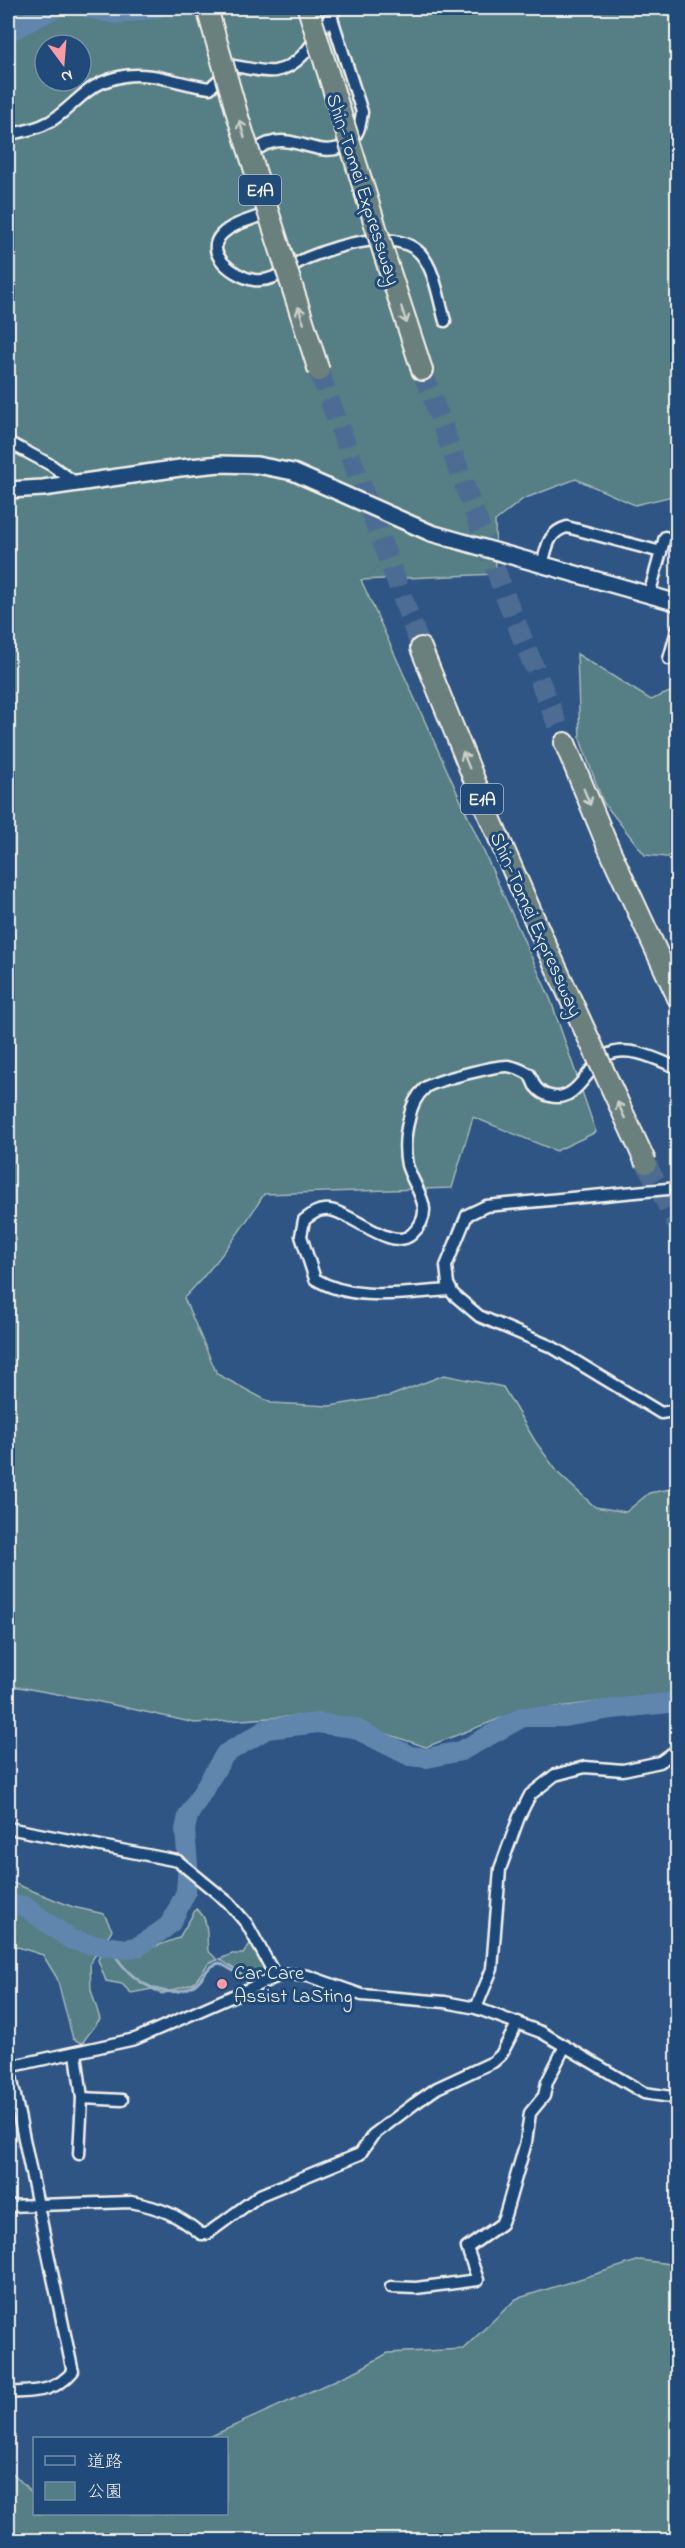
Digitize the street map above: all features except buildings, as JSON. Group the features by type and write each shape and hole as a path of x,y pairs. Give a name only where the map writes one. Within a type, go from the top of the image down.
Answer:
{"highway":[{"name":"E1A","path":"207,8 238,117 319,371"},
{"name":"Shin-Tomei Expressway","path":"308,8 422,370"},
{"name":"Shin-Tomei Expressway","path":"421,648 484,804 547,948 646,1163"},
{"path":"565,743 606,842 678,998"}],"street":[{"path":"8,134 32,130 52,120 86,90 126,76 168,78 210,88 233,66 273,72 291,66 304,55 334,11"},
{"path":"334,11 362,112 356,138 342,147 325,151 291,142 270,142 254,152 253,164 270,194 272,205 268,213 229,228 220,236 216,247 220,261 231,270 253,280 273,279 306,259 351,244 363,241 394,240 420,253 429,270 445,321"},
{"path":"8,442 51,465 76,483"},
{"path":"8,490 180,468 220,464 257,465 292,472 431,533 678,603"},
{"path":"542,565 550,536 558,529 567,527 661,552"},
{"path":"649,596 665,537"},
{"path":"669,659 678,627"},
{"path":"451,1290 369,1294 347,1293 328,1287 315,1280 301,1236 304,1220 314,1212 325,1209 340,1213 381,1235 396,1239 409,1236 419,1226 425,1217 424,1206 407,1162 405,1139 413,1102 426,1087 438,1080 506,1065 529,1074 536,1087 553,1098 562,1097 578,1086 607,1055 616,1052 644,1054 678,1068"},
{"path":"678,1188 486,1206 467,1215 446,1266 453,1294 478,1316 552,1347 644,1405 661,1413 678,1410"},
{"path":"476,2008 492,1969 500,1869 519,1816 530,1795 555,1775 585,1767 624,1770 660,1762 678,1749"},
{"path":"8,1828 178,1862 229,1903 248,1924 276,1977"},
{"path":"8,2393 47,2389 63,2383 73,2369 8,2067 135,2039 276,1977 291,1974 308,1976 362,1995 445,2002 476,2008 518,2022 565,2046 644,2093 678,2098"},
{"path":"8,2206 131,2202 180,2217 201,2234 207,2234 260,2194 360,2154 373,2135 437,2088 493,2062 501,2055 518,2022"},
{"path":"392,2287 416,2288 478,2280 467,2248 501,2224 506,2215 526,2142 530,2113 544,2096 547,2082 565,2046"},
{"path":"76,2053 82,2098 79,2154"},
{"path":"82,2098 122,2100"}],"green space":[{"path":"8,8 677,8 677,495 635,505 576,479 523,499 495,521 496,574 361,580 550,998 596,1132 556,1151 473,1117 452,1188 264,1194 227,1249 184,1298 217,1374 271,1403 330,1406 390,1396 444,1375 503,1387 535,1441 559,1474 595,1507 626,1512 649,1493 677,1488 677,1696 631,1698 517,1712 426,1747 342,1719 299,1716 195,1723 96,1701 8,1685"},
{"path":"577,654 651,700 677,689 677,858 645,855 603,802 580,739"},
{"path":"8,1883 73,1907 104,1914 112,1930 90,1963 91,1990 100,2019 82,2043 73,2039 57,1978 43,1955 8,1944"},
{"path":"196,1909 204,1917 208,1951 218,1960 209,1963 194,1983 162,1994 152,1989 131,1993 122,1984 106,1981 98,1960 102,1950 114,1954 142,1955 151,1948 179,1938"},
{"path":"252,1941 264,1967 260,1976 250,1980 220,1959 232,1954 243,1954"},
{"path":"640,2260 677,2265 677,2540 8,2540 8,2468 33,2494 33,2515 228,2515 228,2437 209,2437 358,2370 388,2353 463,2349 516,2299"}],"waterway":[{"path":"8,32 55,8"},
{"path":"87,8 115,14 156,8"},
{"path":"8,1905 24,1906 70,1939 88,1944 127,1949 139,1946 171,1923 186,1892 188,1865 185,1830 188,1816 225,1754 267,1729 318,1723 354,1728 410,1756 427,1758 461,1751 523,1717 564,1717 678,1702"},
{"path":"111,1947 117,1958 134,1977 144,1984 168,1992 181,1991 193,1986 211,1966 220,1963 250,1981"}],"tunnel":[{"path":"422,370 506,598 565,743"},
{"path":"319,371 421,648"},
{"path":"646,1163 678,1226"}],"place":[{"name":"Car Care Assist LaSting","path":"222,1984"}]}
